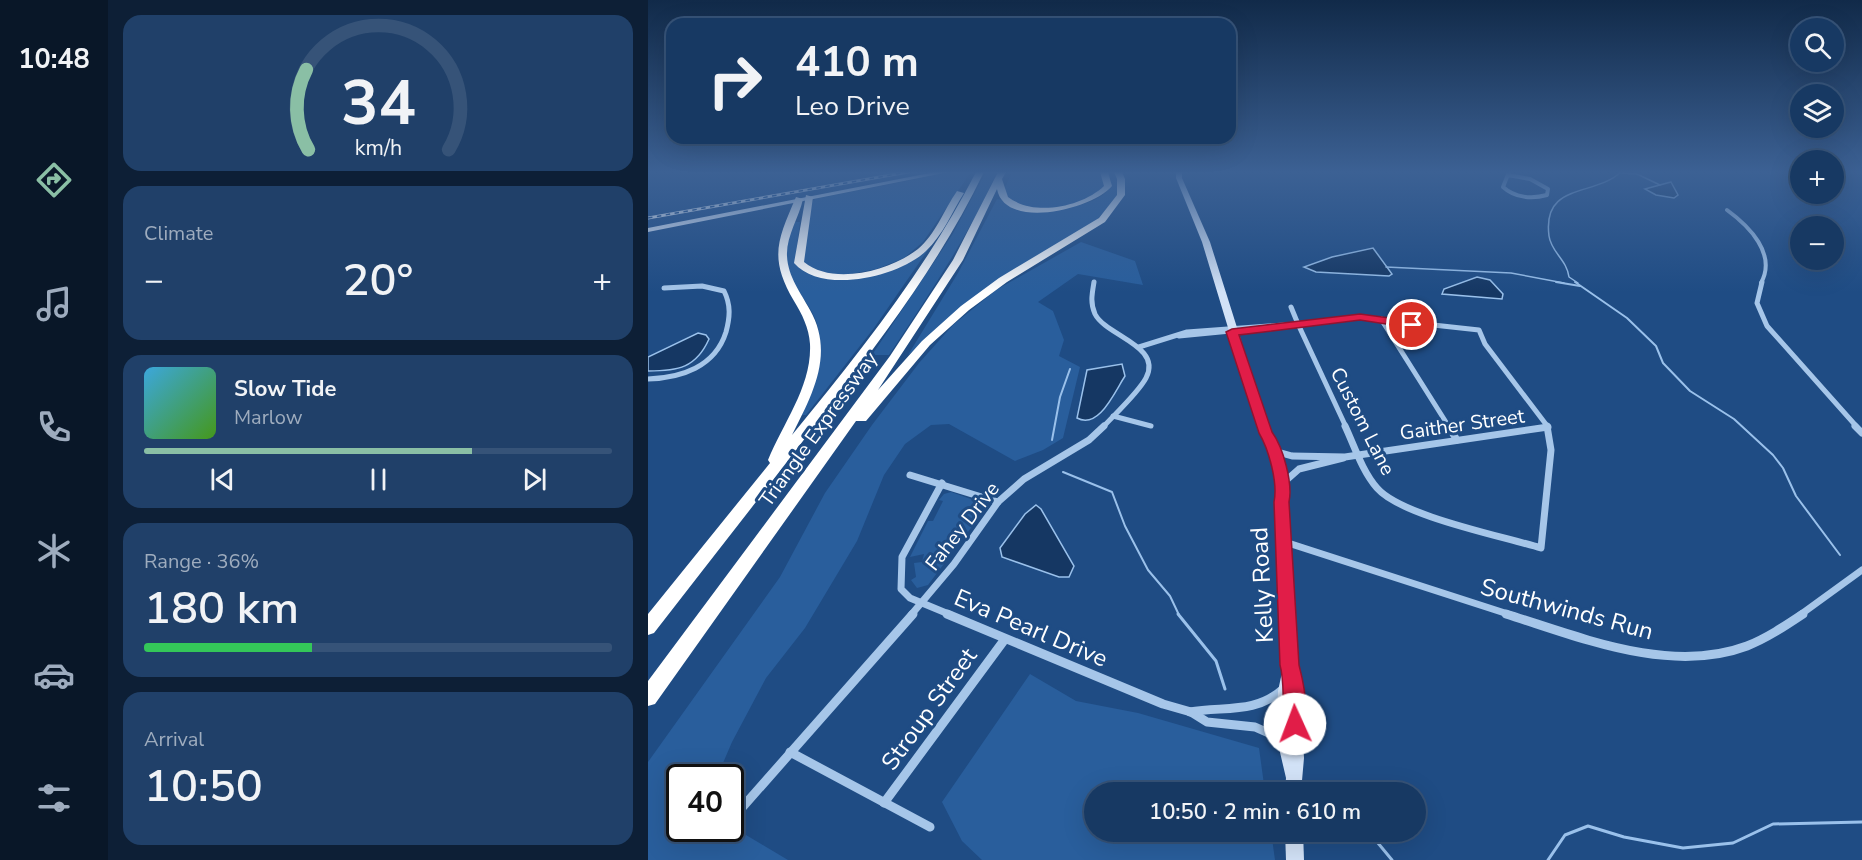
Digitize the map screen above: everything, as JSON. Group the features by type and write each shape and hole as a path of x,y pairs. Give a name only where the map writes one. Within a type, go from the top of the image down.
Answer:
{"highway":[{"path":"771,472 780,446 806,396 815,365 816,344 813,323 782,266 781,253 798,212"},
{"path":"803,212 799,263 806,270 818,275 859,275 900,263 918,253 947,212"},
{"name":"Triangle Expressway","path":"648,627 892,314 943,239 958,212"},
{"name":"Triangle Expressway","path":"648,697 831,447 942,287 983,212"},
{"path":"831,447 875,404 926,343 965,308 1020,269 1085,232 1110,212"}],"main road":[{"path":"648,225 720,212"},
{"path":"648,230 732,212"}],"street":[{"name":"Kelly Road","path":"1193,212 1206,242 1231,330 1265,433 1276,493 1281,502"},
{"path":"1729,212 1753,233 1765,255 1767,269 1756,299 1759,312 1767,326 1862,433"},
{"path":"1094,282 1089,297 1090,308 1097,320 1139,346 1177,336 1360,317 1479,330 1485,344 1548,427"},
{"path":"648,379 661,380 686,373 711,358 725,335 730,310 724,291 715,287 702,285 664,288"},
{"name":"Custom Lane","path":"1291,307 1359,456 1376,487 1391,500 1416,511 1541,548 1551,450 1548,427"},
{"path":"1381,319 1457,440"},
{"name":"Fahey Drive","path":"744,805 922,603 954,564 998,502 1024,479 1089,440 1113,416 1150,370 1146,355 1139,346"},
{"path":"1113,416 1150,426"},
{"name":"Gaither Street","path":"1282,484 1299,469 1345,457 1548,427"},
{"name":"Kelly Road","path":"1265,433 1274,451 1282,484 1289,665 1286,686 1288,748 1293,782"},
{"name":"Gaither Street","path":"1274,451 1302,459 1333,455 1345,457"},
{"path":"910,475 998,502"},
{"name":"Eva Pearl Drive","path":"942,483 902,557 901,589 909,598 1005,639 1190,712 1203,721 1214,724 1259,726 1274,735 1288,748"},
{"name":"Southwinds Run","path":"1284,542 1585,639 1626,649 1666,655 1722,652 1767,636 1862,570"},
{"name":"Stroup Street","path":"884,803 1005,639"},
{"name":"Kelly Road","path":"1289,665 1294,680 1296,758 1293,782"},
{"name":"Eva Pearl Drive","path":"1190,712 1205,708 1257,707 1273,699 1286,686"},
{"path":"790,753 930,828"},
{"path":"1294,842 1295,860"}],"shaded area":[{"path":"810,212 943,212 923,242 904,258 877,269 845,275 816,272 802,262"},
{"path":"964,212 977,212 947,266 889,355 872,355 952,235"},
{"path":"990,212 1104,212 1095,222 1028,263 908,355 958,273"},
{"path":"795,222 800,222 795,263 811,274 822,277 866,276 930,247 874,328 806,415 801,415 815,381 820,345 816,321 792,280 785,262 786,245"},
{"path":"1081,242 1135,261 1143,285 1078,274 1038,302 1053,311 1064,340 1059,356 1080,367 1063,438 1043,450 1015,461 949,424 931,425 905,444 884,475 857,541 805,628 766,678 723,764 666,764 666,842 744,842 744,834 788,860 648,860 648,762 780,577 825,493 872,425 919,363 953,325 996,290"},
{"path":"1373,248 1392,274 1389,276 1316,272 1304,267 1332,257"},
{"path":"1477,277 1490,280 1503,294 1502,299 1442,294 1444,289"},
{"path":"698,333 706,335 709,339 704,349 692,362 677,369 648,371 648,357"},
{"path":"1122,364 1125,376 1106,407 1092,419 1077,418 1087,370"},
{"path":"951,492 982,503 986,508 928,585 917,588 911,580 916,577 914,563 922,562 924,554 910,557 928,521 933,521 943,501 939,500 944,494"},
{"path":"1036,505 1041,509 1074,566 1069,577 1059,577 1002,557 1000,548 1025,514"},
{"path":"1030,674 1076,701 1138,713 1259,748 1264,782 1084,782 1084,842 1273,842 1275,860 982,860 962,841 942,802"}],"waterway":[{"path":"1552,212 1549,219 1550,242 1568,271 1569,277 1578,283"},
{"path":"1386,267 1511,273 1564,283"},
{"path":"1556,282 1580,286"},
{"path":"1575,282 1627,318 1656,346 1663,363 1690,391 1734,419 1773,455 1783,468 1796,496 1840,555"},
{"path":"1052,440 1060,397 1070,369"},
{"path":"1063,472 1112,492 1125,526 1148,570 1170,596 1179,615"},
{"path":"1178,614 1216,661 1225,689"},
{"path":"1548,860 1565,835 1588,826 1624,837 1683,848 1733,843 1773,824 1862,822"},
{"path":"1377,842 1392,860"}],"railway":[{"path":"648,218 681,212"}],"route":[{"path":"1295,724 1294,680 1289,665 1281,502 1284,493 1271,440 1265,433 1232,332 1360,317 1412,325"}]}
